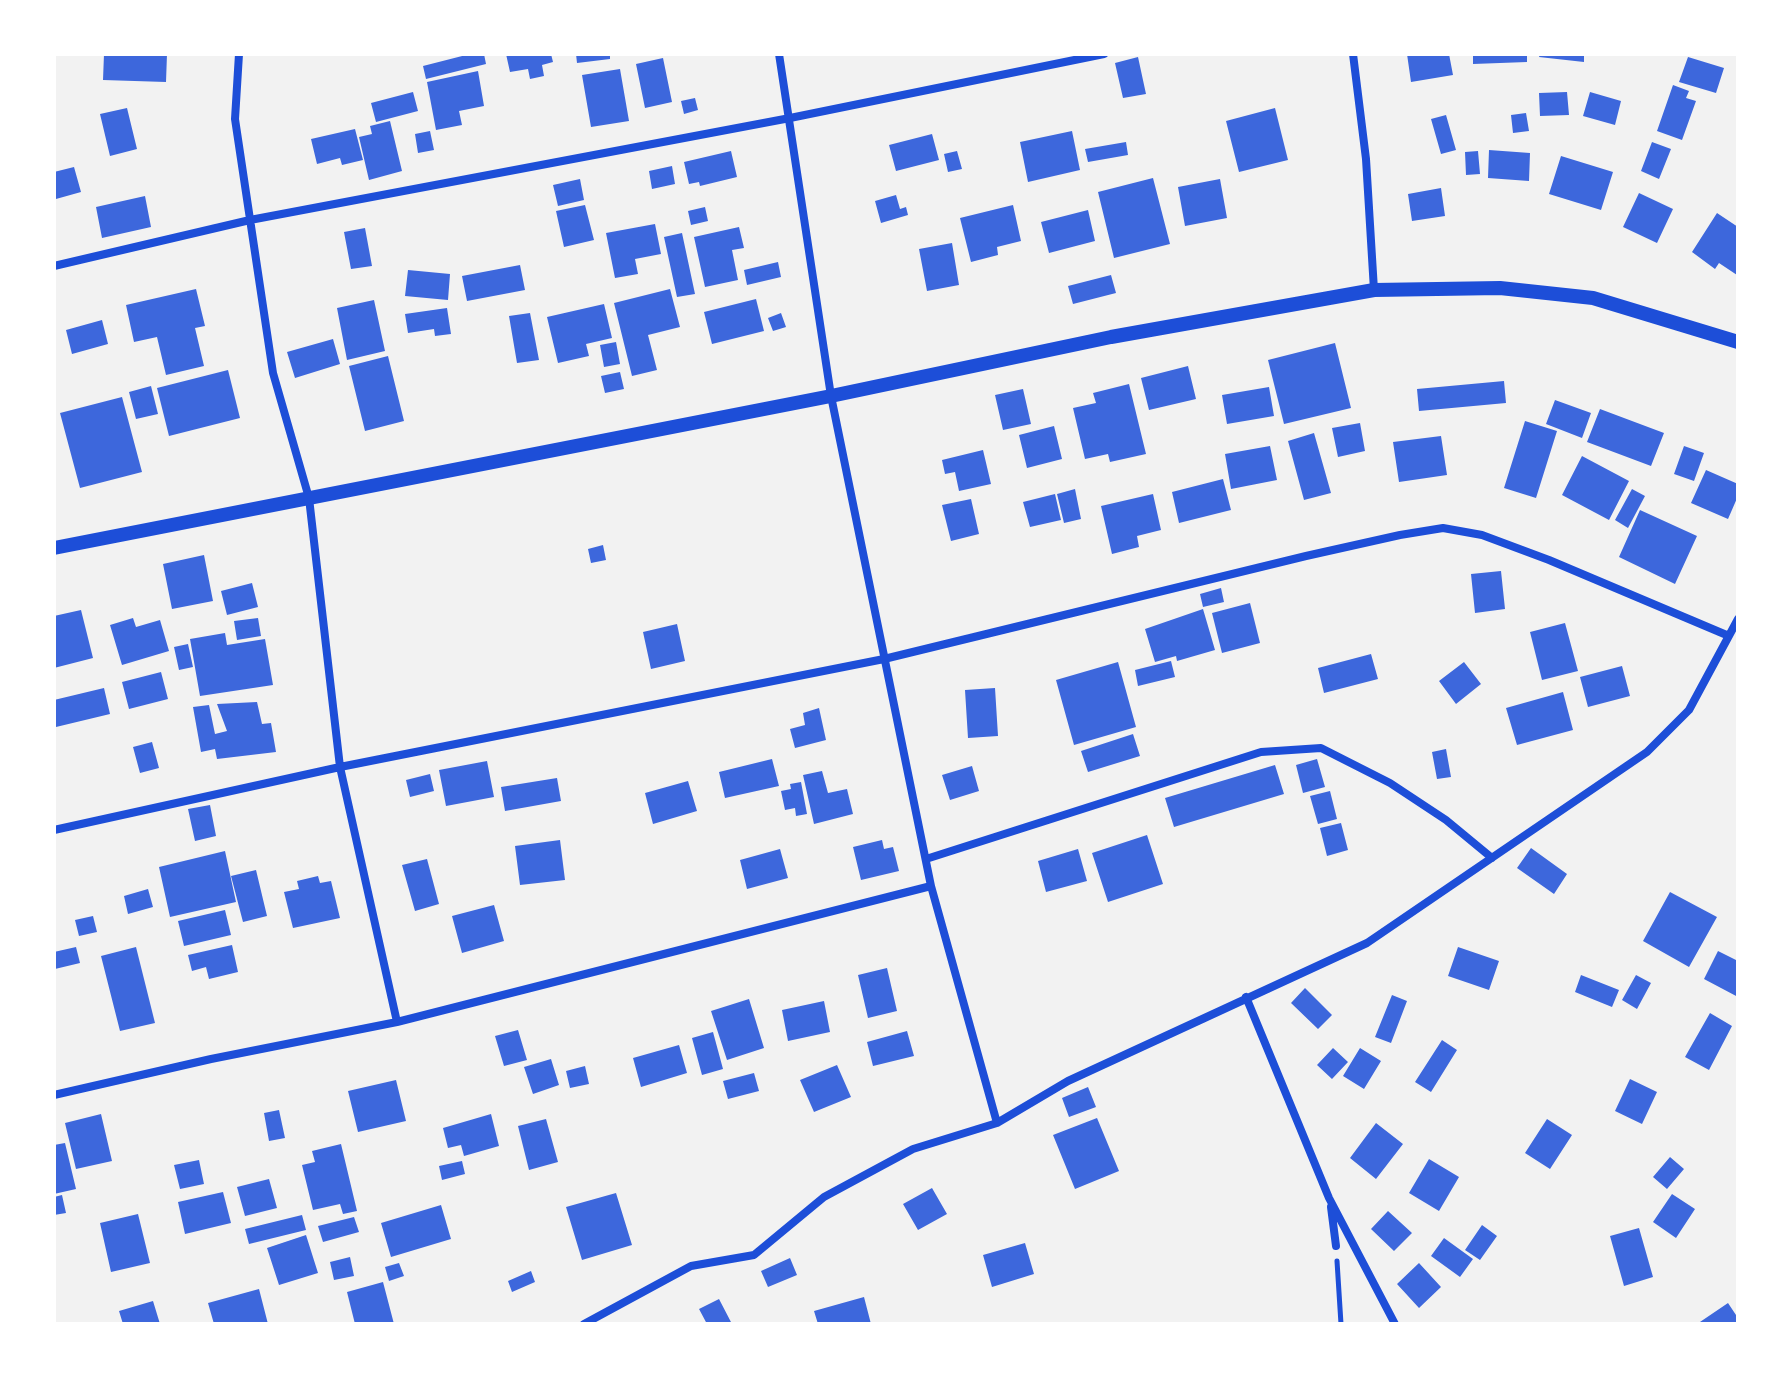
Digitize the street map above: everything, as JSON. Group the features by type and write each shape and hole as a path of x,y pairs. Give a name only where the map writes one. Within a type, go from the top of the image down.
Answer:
{"street":[{"path":"239,54 235,119 273,373 309,498 340,767 397,1022"},
{"path":"779,54 831,396 884,659 931,886 997,1123"},
{"path":"54,266 250,220 790,118 1104,54"},
{"path":"1353,54 1366,159 1374,290"},
{"path":"54,548 831,396 1111,337 1374,290 1500,288 1593,298 1738,342"},
{"path":"54,830 340,767 884,659 1306,556 1443,528 1482,535 1549,560 1729,636"},
{"path":"584,1324 691,1266 754,1255 824,1197 913,1149 997,1123 1068,1081 1367,943 1647,752 1689,710 1738,619"},
{"path":"926,859 1261,752 1321,748 1390,783 1446,820 1492,858"},
{"path":"54,1095 211,1059 397,1022 931,886"},
{"path":"1246,997 1329,1198 1395,1324"},
{"path":"1329,1198 1336,1246"}],"path":[{"path":"1336,1246 1341,1324"}],"building":[{"path":"104,54 167,54 166,82 103,80"},
{"path":"470,54 484,54 486,64 426,79 423,66"},
{"path":"506,54 551,54 553,62 542,65 544,76 530,79 528,69 510,72"},
{"path":"576,54 610,54 610,59 577,63"},
{"path":"1407,54 1449,54 1453,75 1411,82"},
{"path":"1473,54 1527,54 1527,62 1473,64"},
{"path":"1540,54 1584,54 1584,62 1539,57"},
{"path":"1138,57 1146,94 1123,98 1115,63"},
{"path":"1688,57 1724,68 1716,93 1679,82"},
{"path":"663,58 672,102 645,108 636,64"},
{"path":"620,69 629,121 591,127 582,75"},
{"path":"478,71 484,106 459,111 462,125 436,130 427,82"},
{"path":"1673,85 1689,91 1686,98 1696,101 1682,140 1657,131"},
{"path":"413,92 418,111 376,122 371,103"},
{"path":"1567,92 1569,115 1540,116 1539,93"},
{"path":"1590,92 1621,101 1615,125 1583,116"},
{"path":"695,98 698,110 684,114 681,101"},
{"path":"127,108 137,149 110,156 100,114"},
{"path":"1275,108 1288,160 1239,172 1226,121"},
{"path":"1526,113 1529,131 1513,133 1511,115"},
{"path":"1446,115 1456,150 1441,154 1431,119"},
{"path":"390,121 402,171 369,180 359,137 372,134 370,126"},
{"path":"355,129 363,160 342,165 340,158 317,164 311,139"},
{"path":"430,131 434,150 418,153 415,134"},
{"path":"1072,131 1080,170 1028,182 1020,142"},
{"path":"932,134 939,160 896,171 889,145"},
{"path":"1126,142 1128,155 1088,162 1085,149"},
{"path":"1652,142 1671,149 1659,179 1641,171"},
{"path":"1489,150 1530,153 1529,181 1488,178"},
{"path":"731,151 737,177 700,186 699,182 689,184 684,162"},
{"path":"957,151 962,169 948,172 944,154"},
{"path":"1478,151 1480,174 1466,175 1465,152"},
{"path":"1561,156 1613,172 1601,210 1549,194"},
{"path":"672,166 675,184 652,189 649,171"},
{"path":"74,167 81,192 56,199 54,172"},
{"path":"1153,178 1170,244 1114,258 1098,192"},
{"path":"580,179 584,200 558,206 553,185"},
{"path":"1220,179 1227,218 1185,226 1178,187"},
{"path":"1441,188 1445,216 1412,221 1408,194"},
{"path":"1639,193 1673,209 1657,243 1623,227"},
{"path":"896,195 900,209 906,207 908,215 881,223 875,201"},
{"path":"145,196 151,227 102,238 96,207"},
{"path":"585,205 594,240 564,247 556,211"},
{"path":"1013,205 1021,241 997,247 998,255 971,262 960,218"},
{"path":"705,207 708,221 691,225 688,211"},
{"path":"1088,210 1095,241 1049,253 1041,222"},
{"path":"1717,213 1738,227 1737,275 1719,263 1715,269 1692,252"},
{"path":"655,224 661,254 635,259 638,274 615,278 606,233"},
{"path":"739,227 744,248 732,250 738,280 705,287 694,237"},
{"path":"365,228 372,266 351,269 344,232"},
{"path":"682,233 695,294 677,297 664,237"},
{"path":"952,243 959,285 927,291 919,249"},
{"path":"778,262 781,277 747,285 744,270"},
{"path":"520,265 525,290 467,301 462,276"},
{"path":"408,270 450,274 448,300 405,296"},
{"path":"1111,275 1116,293 1073,304 1068,286"},
{"path":"196,289 205,326 195,328 204,366 166,375 157,337 134,342 126,305"},
{"path":"670,289 680,327 648,335 657,370 632,376 614,303"},
{"path":"756,299 764,331 712,344 704,312"},
{"path":"374,300 385,351 347,360 337,308"},
{"path":"604,304 612,338 586,344 589,356 558,363 547,317"},
{"path":"447,308 451,334 435,336 434,329 408,333 405,314"},
{"path":"530,313 539,360 517,363 509,316"},
{"path":"781,313 786,327 773,331 768,318"},
{"path":"102,320 108,344 72,354 66,330"},
{"path":"333,339 340,364 295,378 287,352"},
{"path":"616,342 620,364 604,367 600,345"},
{"path":"1335,343 1351,408 1284,424 1268,360"},
{"path":"388,356 404,421 365,431 349,366"},
{"path":"1188,366 1196,399 1149,410 1141,378"},
{"path":"228,370 240,418 169,436 157,388"},
{"path":"620,372 624,389 605,393 601,376"},
{"path":"1504,381 1506,403 1419,411 1417,389"},
{"path":"1129,384 1146,454 1110,462 1108,454 1085,459 1073,408 1096,403 1093,393"},
{"path":"151,386 158,414 136,419 129,392"},
{"path":"1269,387 1274,416 1227,424 1222,395"},
{"path":"1023,389 1031,424 1003,430 995,395"},
{"path":"122,397 142,472 80,488 60,413"},
{"path":"1555,400 1591,413 1582,438 1546,424"},
{"path":"1600,409 1664,433 1651,466 1587,442"},
{"path":"1525,421 1557,431 1536,498 1504,488"},
{"path":"1360,423 1365,451 1338,457 1332,428"},
{"path":"1054,426 1062,459 1027,468 1019,435"},
{"path":"1314,433 1331,493 1304,500 1288,441"},
{"path":"1441,436 1447,475 1399,482 1393,442"},
{"path":"1270,446 1277,480 1231,489 1225,454"},
{"path":"1684,446 1704,453 1694,481 1674,474"},
{"path":"983,450 991,484 959,491 955,472 945,474 942,460"},
{"path":"1582,456 1629,481 1609,520 1562,495"},
{"path":"1706,470 1738,484 1738,496 1728,519 1691,503"},
{"path":"1223,479 1231,510 1179,523 1172,492"},
{"path":"1075,489 1081,519 1064,523 1057,494"},
{"path":"1632,489 1645,496 1628,528 1615,520"},
{"path":"1055,494 1061,520 1030,527 1023,502"},
{"path":"1153,494 1161,530 1137,536 1139,547 1112,554 1101,506"},
{"path":"971,499 979,534 951,541 942,505"},
{"path":"1640,510 1697,536 1675,584 1619,557"},
{"path":"603,545 606,560 591,563 588,549"},
{"path":"204,555 213,601 172,609 163,564"},
{"path":"1501,571 1505,609 1475,613 1471,574"},
{"path":"252,583 258,607 227,615 221,591"},
{"path":"1221,588 1224,602 1203,607 1200,594"},
{"path":"1250,603 1260,643 1222,653 1212,613"},
{"path":"1203,609 1215,650 1177,661 1176,656 1155,662 1145,629"},
{"path":"81,610 93,658 54,668 54,616"},
{"path":"133,618 136,627 160,620 169,651 122,665 110,625"},
{"path":"258,618 261,636 237,640 234,621"},
{"path":"1565,623 1578,671 1542,680 1530,632"},
{"path":"677,624 685,661 651,669 643,632"},
{"path":"225,633 227,645 265,639 273,685 200,696 190,639"},
{"path":"188,644 193,667 179,670 174,647"},
{"path":"1371,654 1378,679 1324,693 1318,668"},
{"path":"1171,661 1175,677 1138,686 1135,670"},
{"path":"1118,662 1136,727 1074,745 1056,680"},
{"path":"1464,662 1481,684 1456,704 1439,681"},
{"path":"1622,666 1630,696 1588,707 1580,677"},
{"path":"161,672 168,699 129,709 122,682"},
{"path":"104,688 110,714 56,727 54,700"},
{"path":"995,688 998,736 968,738 965,690"},
{"path":"1563,692 1573,730 1517,745 1506,708"},
{"path":"257,702 262,724 271,723 276,752 217,759 215,749 201,752 193,707 209,705 215,734 227,731 217,704"},
{"path":"819,708 826,740 795,748 790,729 805,725 803,713"},
{"path":"1133,734 1140,756 1088,772 1081,751"},
{"path":"152,742 159,768 140,773 133,747"},
{"path":"1446,749 1451,777 1437,779 1432,752"},
{"path":"772,759 779,786 725,798 719,772"},
{"path":"1317,759 1325,787 1303,793 1296,765"},
{"path":"487,761 494,797 446,806 439,770"},
{"path":"1275,765 1284,794 1174,827 1165,798"},
{"path":"972,766 979,791 950,800 942,775"},
{"path":"822,771 828,793 847,789 853,814 814,824 803,775"},
{"path":"430,774 434,791 410,797 406,780"},
{"path":"557,778 561,801 505,811 501,787"},
{"path":"688,781 697,811 653,824 645,793"},
{"path":"801,782 807,814 796,816 795,808 785,810 781,791 791,789 790,784"},
{"path":"1330,791 1337,819 1318,824 1310,796"},
{"path":"210,805 216,836 195,841 188,809"},
{"path":"1341,823 1348,850 1327,856 1320,828"},
{"path":"1147,835 1163,884 1108,902 1092,853"},
{"path":"560,840 565,880 520,885 515,846"},
{"path":"882,840 884,849 893,847 899,871 861,880 853,847"},
{"path":"1531,848 1567,874 1554,894 1517,868"},
{"path":"780,849 788,878 747,889 740,860"},
{"path":"1078,849 1087,881 1046,892 1038,861"},
{"path":"225,851 236,902 170,917 159,867"},
{"path":"427,859 439,904 415,911 402,865"},
{"path":"256,870 267,916 243,922 231,876"},
{"path":"318,876 320,883 331,881 340,918 293,928 284,892 299,889 297,881"},
{"path":"148,889 153,907 128,914 124,896"},
{"path":"1670,892 1717,917 1689,967 1643,941"},
{"path":"494,905 504,941 462,953 452,916"},
{"path":"225,910 231,935 184,946 178,921"},
{"path":"93,916 97,932 79,936 75,920"},
{"path":"232,945 238,972 209,979 206,967 192,971 188,955"},
{"path":"76,947 80,963 55,969 54,952"},
{"path":"136,947 155,1023 120,1031 101,956"},
{"path":"1458,947 1499,961 1489,990 1448,976"},
{"path":"1718,951 1738,961 1738,997 1704,979"},
{"path":"887,968 897,1011 868,1018 858,975"},
{"path":"1581,975 1619,990 1612,1007 1575,992"},
{"path":"1636,975 1651,983 1637,1009 1622,1000"},
{"path":"1305,988 1332,1015 1318,1029 1291,1003"},
{"path":"1392,995 1407,1001 1391,1043 1375,1037"},
{"path":"749,999 764,1048 727,1060 711,1011"},
{"path":"824,1001 830,1032 788,1041 782,1010"},
{"path":"1710,1013 1732,1026 1709,1070 1685,1057"},
{"path":"518,1030 527,1060 504,1066 495,1036"},
{"path":"907,1031 914,1056 873,1066 867,1042"},
{"path":"713,1032 723,1069 702,1075 692,1038"},
{"path":"1442,1040 1457,1050 1431,1092 1415,1082"},
{"path":"679,1045 687,1073 641,1087 633,1058"},
{"path":"1333,1048 1348,1062 1332,1079 1317,1065"},
{"path":"1360,1048 1381,1061 1364,1089 1343,1076"},
{"path":"551,1059 559,1085 533,1094 524,1067"},
{"path":"837,1065 851,1097 814,1112 800,1080"},
{"path":"585,1066 589,1084 570,1088 566,1071"},
{"path":"754,1073 759,1091 728,1099 723,1081"},
{"path":"1630,1079 1657,1092 1642,1124 1615,1111"},
{"path":"396,1080 406,1121 358,1132 348,1091"},
{"path":"1088,1087 1096,1107 1069,1117 1062,1098"},
{"path":"279,1110 285,1138 269,1141 264,1113"},
{"path":"101,1114 112,1161 76,1169 65,1123"},
{"path":"491,1114 499,1146 464,1156 461,1145 448,1148 443,1128"},
{"path":"1097,1118 1119,1171 1075,1189 1053,1135"},
{"path":"546,1119 558,1162 529,1170 518,1126"},
{"path":"1547,1119 1572,1135 1550,1169 1525,1153"},
{"path":"1376,1123 1403,1144 1376,1179 1350,1158"},
{"path":"65,1143 76,1189 54,1194 54,1145"},
{"path":"341,1144 357,1211 343,1214 340,1204 313,1210 302,1165 315,1162 312,1151"},
{"path":"1670,1157 1684,1169 1667,1189 1653,1177"},
{"path":"1429,1159 1459,1177 1439,1211 1409,1193"},
{"path":"199,1160 204,1184 180,1189 174,1165"},
{"path":"462,1161 465,1174 442,1180 439,1166"},
{"path":"269,1179 277,1208 245,1216 237,1187"},
{"path":"932,1188 947,1214 918,1230 903,1204"},
{"path":"223,1192 231,1223 185,1234 178,1202"},
{"path":"616,1193 632,1245 582,1260 566,1207"},
{"path":"1672,1194 1695,1209 1676,1238 1653,1222"},
{"path":"62,1195 66,1213 54,1215 54,1197"},
{"path":"441,1205 451,1239 391,1257 381,1223"},
{"path":"1388,1211 1412,1233 1394,1251 1371,1229"},
{"path":"138,1214 150,1263 111,1272 100,1223"},
{"path":"302,1215 306,1230 249,1244 245,1229"},
{"path":"354,1217 359,1232 323,1242 318,1226"},
{"path":"1482,1225 1497,1236 1480,1260 1465,1250"},
{"path":"1639,1228 1653,1277 1624,1286 1610,1236"},
{"path":"306,1235 318,1273 279,1285 267,1248"},
{"path":"1444,1238 1473,1259 1460,1277 1431,1256"},
{"path":"1025,1243 1034,1274 992,1287 983,1255"},
{"path":"350,1257 354,1276 334,1280 330,1262"},
{"path":"790,1258 797,1275 768,1287 761,1271"},
{"path":"399,1263 404,1276 389,1281 385,1267"},
{"path":"1419,1263 1441,1287 1419,1308 1397,1284"},
{"path":"531,1271 535,1282 512,1292 508,1281"},
{"path":"383,1282 394,1324 355,1324 347,1292"},
{"path":"259,1289 268,1324 214,1324 208,1303"},
{"path":"864,1297 871,1324 818,1324 814,1311"},
{"path":"719,1299 732,1324 707,1324 699,1309"},
{"path":"153,1301 160,1324 123,1324 119,1311"},
{"path":"1728,1303 1738,1318 1738,1324 1697,1324"}]}
